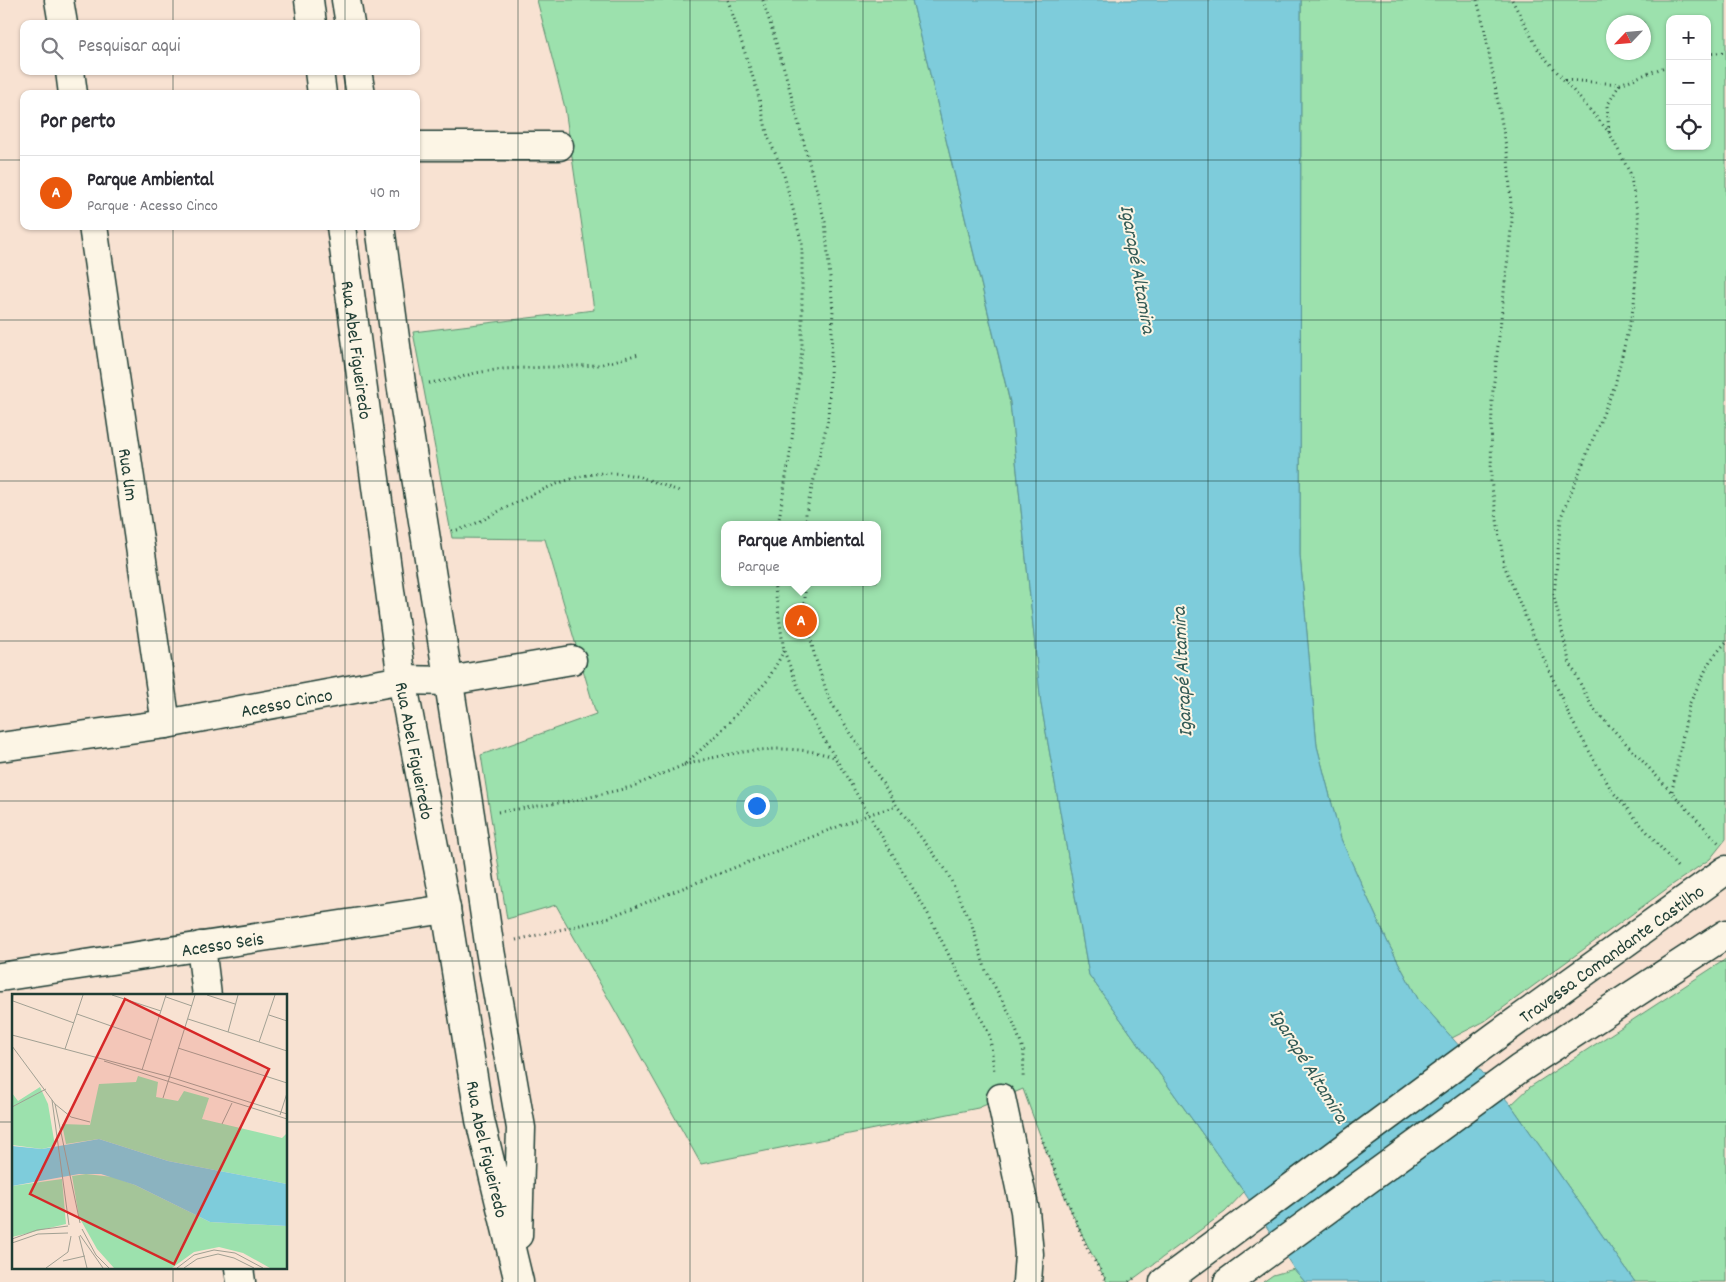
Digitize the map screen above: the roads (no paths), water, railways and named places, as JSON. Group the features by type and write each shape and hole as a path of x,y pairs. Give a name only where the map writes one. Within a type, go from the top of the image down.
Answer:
{"street":[{"path":"59,0 62,20"},
{"path":"308,0 311,20"},
{"path":"346,0 349,20"},
{"path":"71,75 72,90"},
{"path":"320,75 321,90"},
{"path":"358,75 360,90"},
{"path":"420,146 559,146"},
{"name":"Rua Um","path":"94,230 166,724"},
{"name":"Rua Abel Figueiredo","path":"342,230 402,680 446,909 480,1120 518,1277"},
{"name":"Rua Abel Figueiredo","path":"381,230 401,384 490,950 520,1128 518,1277"},
{"name":"Acesso Cinco","path":"0,747 166,724 402,680 449,681 572,660"},
{"name":"Travessa Comandante Castilho","path":"1164,1282 1496,1036 1696,891 1724,858"},
{"name":"Acesso Seis","path":"0,977 446,909"},
{"path":"1228,1282 1519,1069 1726,934"},
{"path":"201,946 207,994"},
{"path":"1001,1098 1025,1211 1029,1254 1027,1282"}],"water":[{"name":"Igarapé Altamira","path":"912,0 1301,0 1300,555 1317,746 1341,839 1389,945 1418,999 1511,1105 1635,1282 1305,1282 1294,1269 1244,1192 1089,975 1041,704 1010,402"}],"place":[{"name":"Parque Ambiental","path":"801,621"}]}
